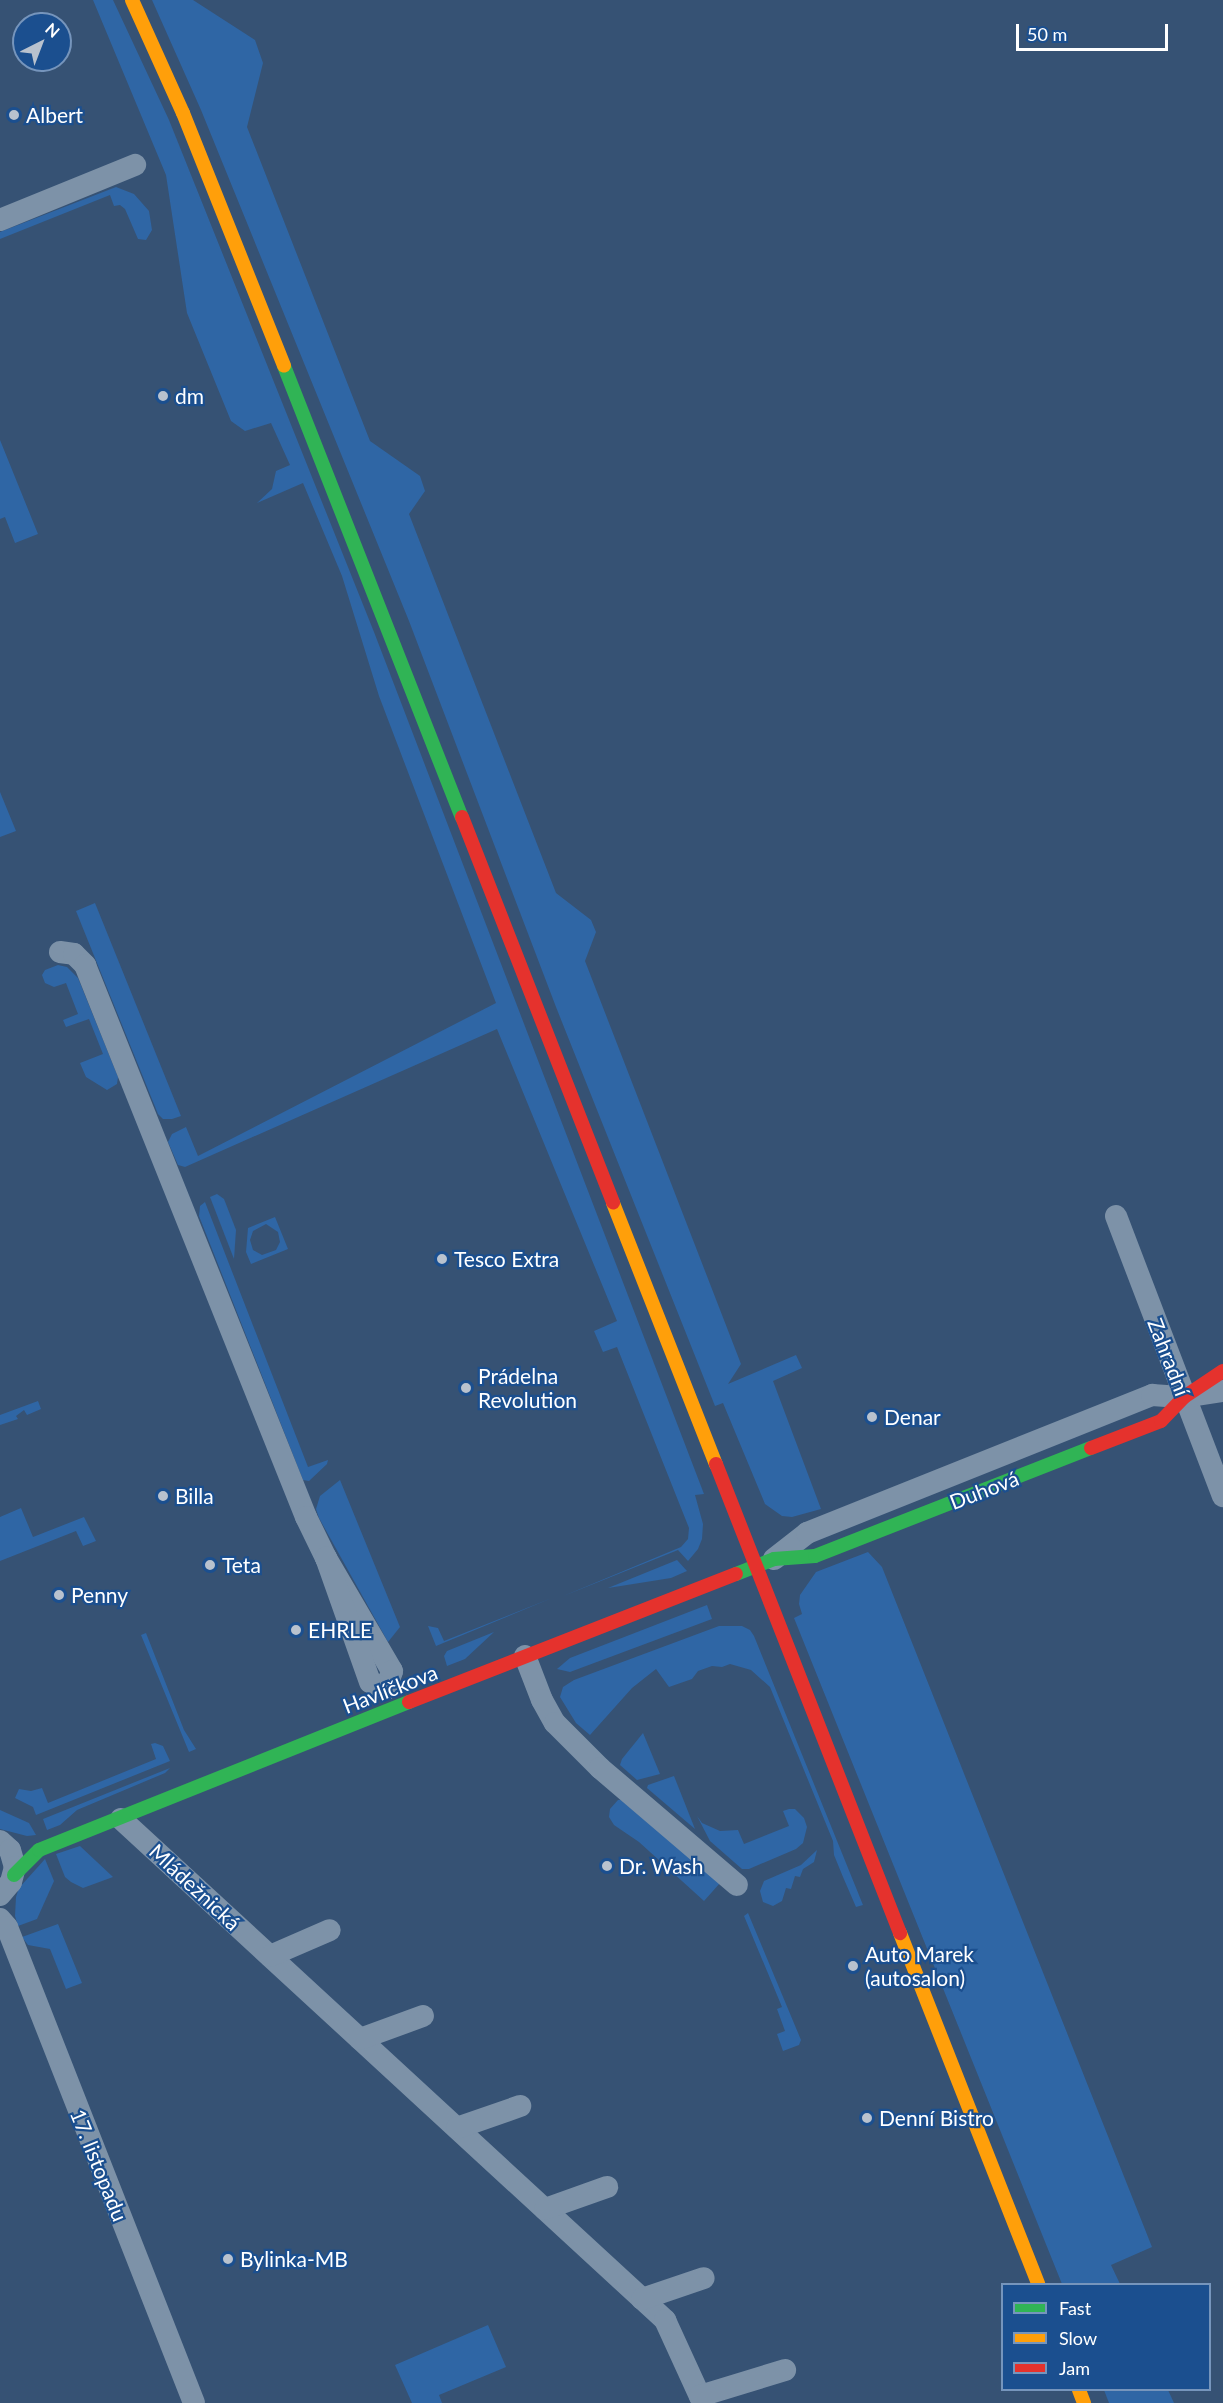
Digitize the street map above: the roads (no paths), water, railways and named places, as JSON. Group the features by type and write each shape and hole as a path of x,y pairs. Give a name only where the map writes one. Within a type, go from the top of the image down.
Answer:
{"main road":[{"path":"132,0 183,113 764,1563 1038,2283"},
{"path":"1184,1397 1223,1371"},
{"name":"Havlíčkova","path":"39,1850 764,1563"},
{"path":"9,1884 39,1850"}],"street":[{"path":"0,220 135,165"},
{"path":"60,952 74,954 85,965 306,1517 326,1558 392,1671 386,1689 370,1682 326,1558"},
{"name":"Zahradní","path":"1116,1216 1223,1497"},
{"name":"Duhová","path":"764,1563 807,1533 1152,1395 1184,1397 1223,1391"},
{"path":"525,1656 542,1700 563,1731 600,1768 737,1886"},
{"name":"Mládežnická","path":"121,1819 665,2320 701,2399 785,2370"},
{"path":"2,1842 39,1850"},
{"path":"2,1842 14,1859 3,1923"},
{"name":"17. listopadu","path":"3,1923 194,2403"},
{"path":"270,1956 330,1930"},
{"path":"360,2039 423,2016"},
{"path":"457,2128 520,2106"},
{"path":"545,2209 607,2187"},
{"path":"642,2299 704,2277"}],"place":[{"name":"Albert","path":"14,115"},
{"name":"dm","path":"163,396"},
{"name":"Tesco Extra","path":"442,1259"},
{"name":"Prádelna Revolution","path":"466,1388"},
{"name":"Denar","path":"872,1417"},
{"name":"Billa","path":"163,1496"},
{"name":"Teta","path":"210,1565"},
{"name":"Penny","path":"59,1595"},
{"name":"EHRLE","path":"296,1630"},
{"name":"Dr. Wash","path":"607,1866"},
{"name":"Auto Marek (autosalon)","path":"853,1966"},
{"name":"Denní Bistro","path":"867,2118"},
{"name":"Bylinka-MB","path":"228,2259"}]}
